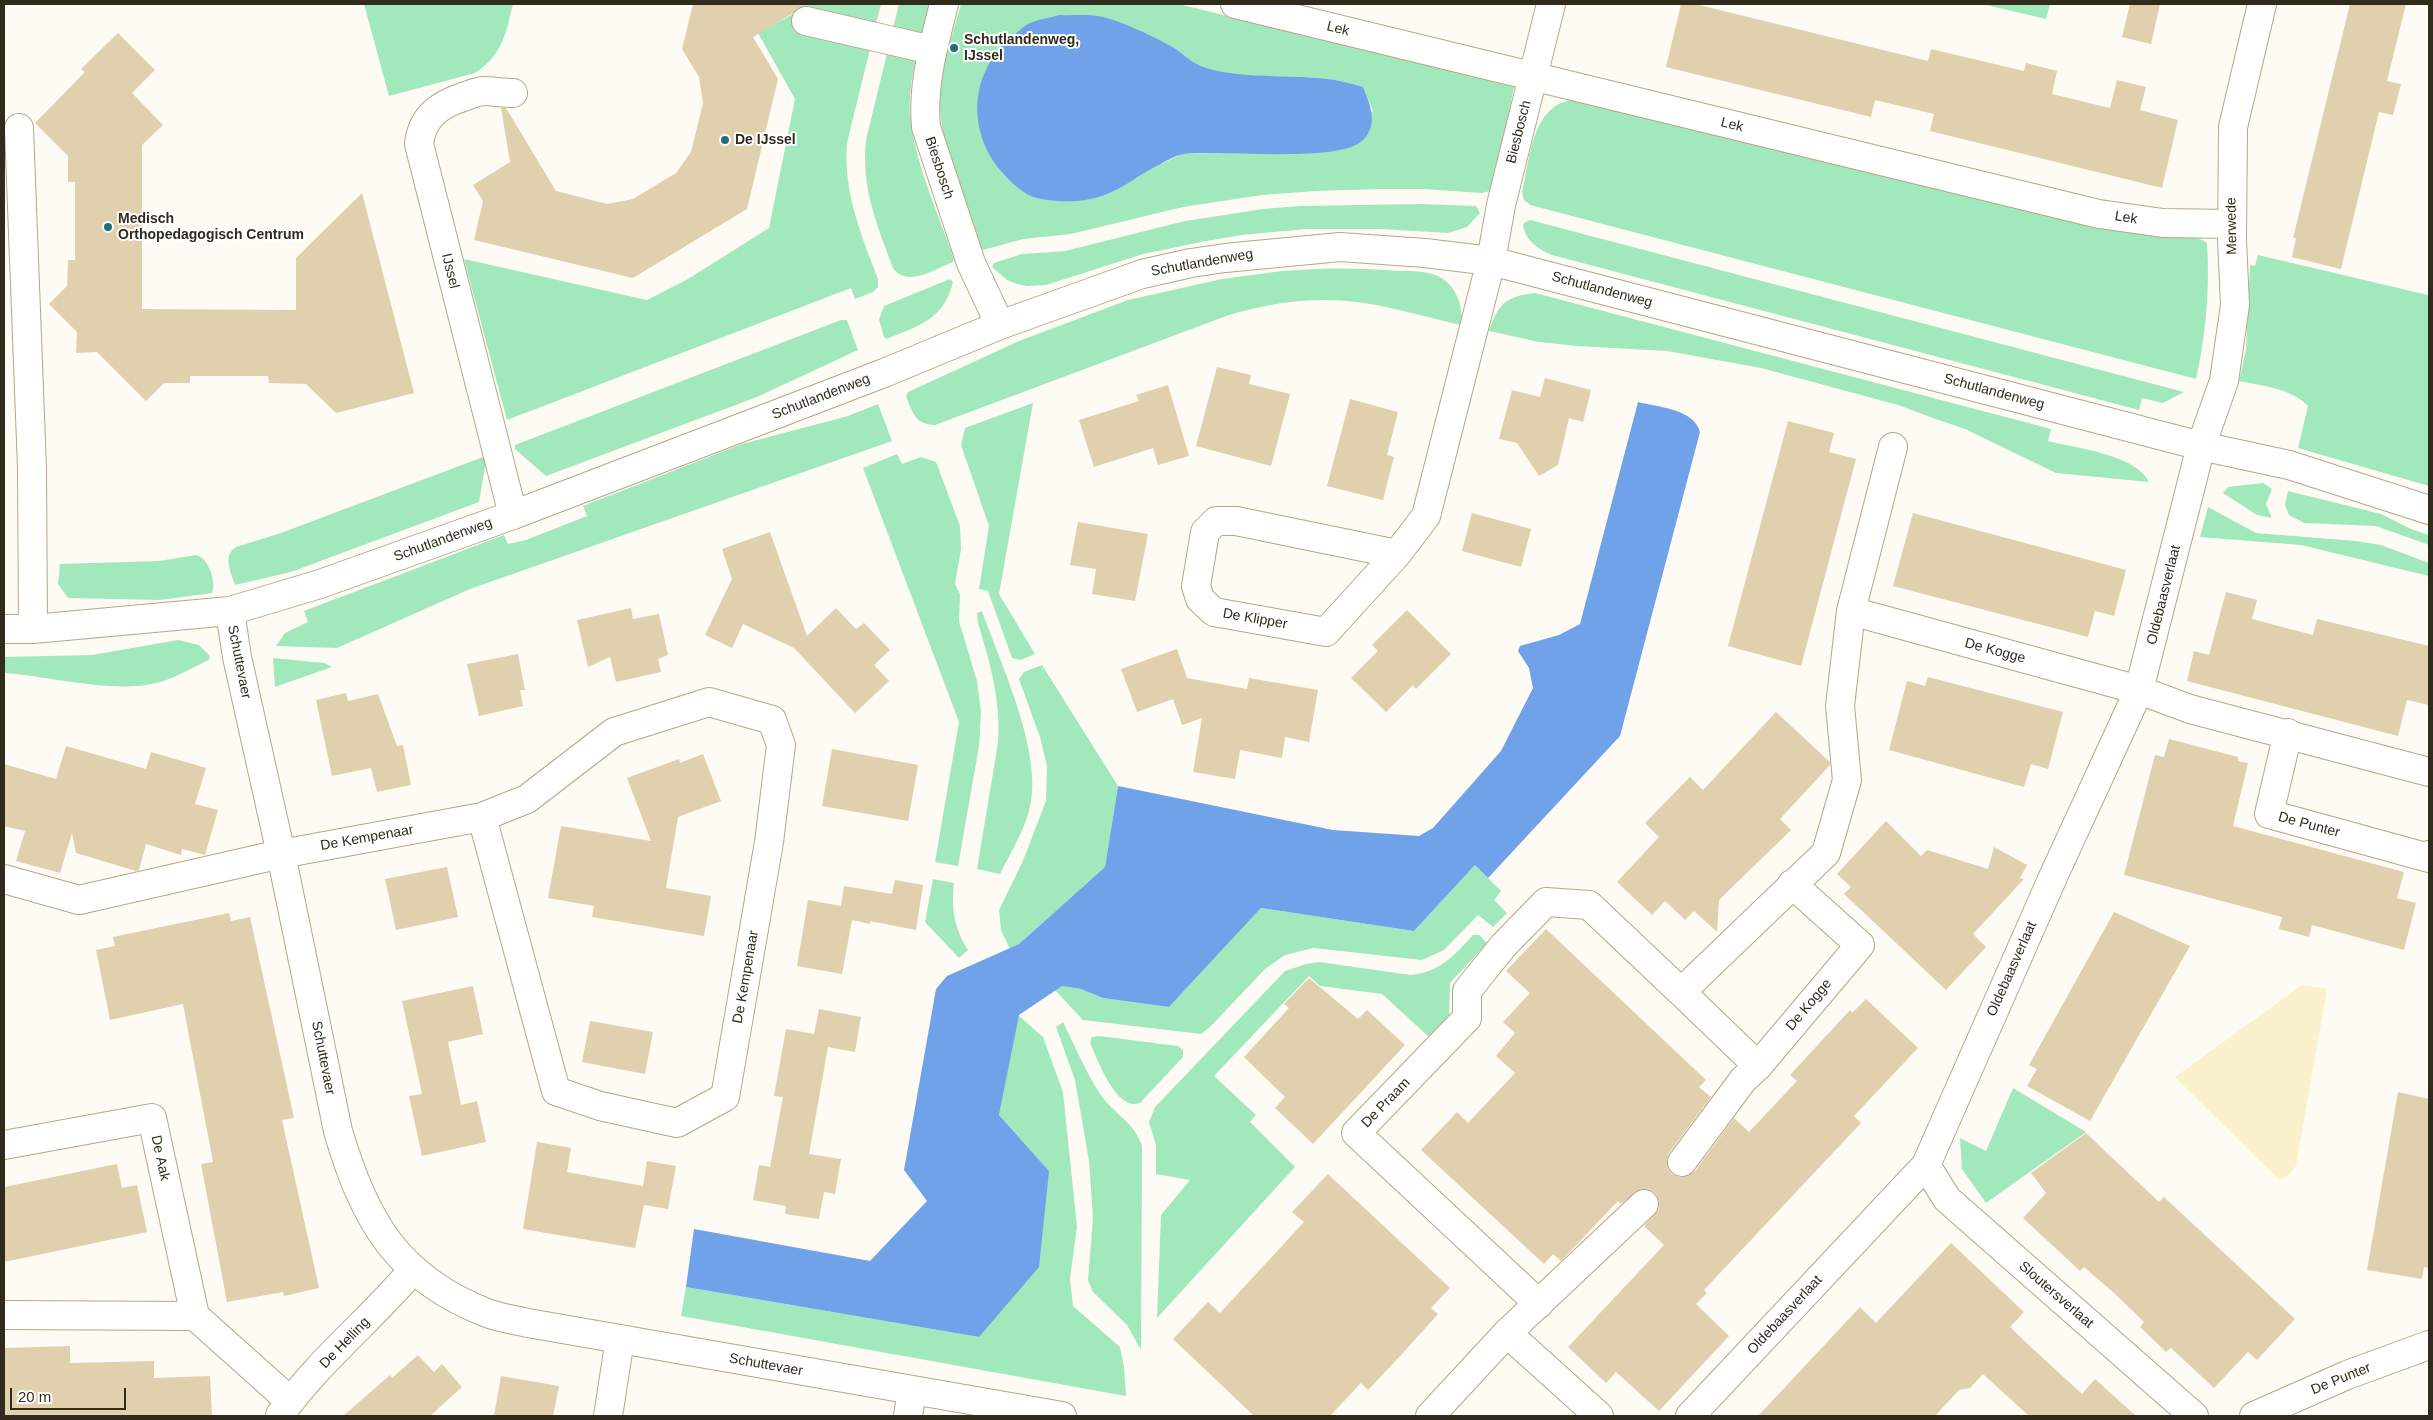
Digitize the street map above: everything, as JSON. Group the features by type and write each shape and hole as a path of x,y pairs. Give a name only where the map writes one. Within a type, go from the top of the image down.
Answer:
{"street":[{"name":"Biesbosch","path":"944,4 925,84 926,127 971,263 1000,325"},
{"name":"Lek","path":"1235,4 2099,214 2163,223 2232,224"},
{"name":"Biesbosch","path":"1490,261 1501,205 1551,4"},
{"name":"Merwede","path":"2201,446 2224,381 2235,305 2232,224 2233,127 2262,4"},
{"path":"806,21 932,50"},
{"name":"IJssel","path":"513,93 480,91 452,100 436,109 426,119 420,133 419,144 420,156 513,515"},
{"path":"19,128 32,468 33,628"},
{"name":"Schutlandenweg","path":"4,629 230,611 320,584 513,515 875,376 1000,325 1142,274 1191,263 1266,253 1340,247 1416,252 1490,261 2201,446 2288,465 2429,510"},
{"name":"De Klipper","path":"1397,554 1236,520 1216,521 1206,532 1196,586 1200,599 1214,612 1326,632 1397,554 1426,516 1490,261"},
{"name":"Oldebaasverlaat","path":"1701,1413 1926,1166 2052,877 2139,690 2201,446"},
{"path":"1758,1066 1681,992 1826,853 1847,780 1840,706 1851,611 1893,447"},
{"name":"Schuttevaer","path":"230,611 237,657 281,854 338,1131 349,1171 368,1213 412,1271 454,1298 488,1314 528,1323 620,1339 910,1403 1062,1416"},
{"name":"De Kogge","path":"1851,611 2139,690"},
{"path":"2139,690 2190,709 2288,733 2429,772"},
{"name":"De Kempenaar","path":"281,854 482,817 527,799 614,732 710,702 772,720 781,745 769,842 725,1097 677,1123 600,1106 556,1091 482,817"},
{"name":"De Punter","path":"2288,733 2269,814 2429,858 2429,856"},
{"path":"4,879 79,900 281,854"},
{"name":"De Kogge","path":"1682,1162 1743,1080 1758,1066 1860,945 1792,884"},
{"name":"De Praam","path":"1539,1304 1356,1133 1467,1018 1467,992 1503,946 1546,902 1589,905 1681,992"},
{"name":"De Aak","path":"4,1145 152,1118 195,1316"},
{"name":"Sloutersverlaat","path":"1926,1166 1946,1199 2194,1416"},
{"path":"1430,1416 1507,1333 1644,1204"},
{"name":"De Helling","path":"284,1409 412,1271"},
{"path":"4,1315 195,1316 284,1409"},
{"path":"1507,1333 1599,1416"},
{"path":"608,1416 620,1339"},
{"name":"De Punter","path":"2254,1416 2347,1375 2429,1345"}],"green space":[{"path":"364,4 513,4 502,43 491,59 475,73 389,96"},
{"path":"790,4 881,4 847,143 846,161 855,212 865,246 878,279 878,287 873,292 855,299 851,288 507,420 464,259 647,300 688,279 769,228 795,99 758,33 795,13"},
{"path":"899,4 930,4 912,79 910,94 911,124 924,176 954,259 953,262 938,269 913,277 899,274 893,268 872,206 868,190 865,158 866,140"},
{"path":"961,4 1179,4 1514,87 1494,185 1490,191 1482,193 1424,189 1383,189 1262,195 1183,207 1071,234 1023,239 983,250 980,249 950,162 940,109 943,69","holes":["1098,16 1169,45 1204,68 1223,73 1243,75 1323,78 1363,87 1373,111 1295,154 1239,152 1182,154 1149,170"]},
{"path":"1982,4 2050,4 2046,19"},
{"path":"1572,100 2097,226 2143,234 2184,235 2200,239 2207,243 2207,295 2205,329 2196,379 1530,205 1524,200 1522,193 1531,151 1540,123 1548,112 1558,104"},
{"path":"1422,204 1476,206 1480,213 1467,227 1448,233 1382,229 1307,229 1241,235 1143,254 1046,285 1027,286 1017,284 1007,280 992,267 994,263 1022,254 1065,251 1185,221 1263,209 1300,206"},
{"path":"1530,220 2184,392 2163,403 2142,398 2139,410 1552,255 1538,248 1527,236 1523,226 1524,223"},
{"path":"2258,255 2428,295 2429,290 2429,486 2298,448 2308,406 2285,391 2239,381 2246,350 2250,265 2255,266"},
{"path":"1317,269 1414,271 1435,275 1448,283 1457,295 1462,317 1461,325 1388,308 1347,301 1313,300 1279,304 1229,315 935,425 923,423 916,417 906,396 908,392 1019,341 1128,300 1222,279 1282,271"},
{"path":"950,279 953,282 949,295 936,313 928,320 909,330 886,339 884,337 879,319 884,306"},
{"path":"1535,293 2051,429 2048,441 2119,459 2132,465 2149,482 2056,473 1965,429 1898,405 1761,368 1667,351 1539,342 1489,331 1496,314 1504,303 1517,296"},
{"path":"841,320 847,320 858,350 757,397 546,476 515,449 515,445"},
{"path":"1033,403 999,594 1035,654 1021,660 1012,658 988,591 979,589 989,526 961,445 965,428"},
{"path":"878,404 892,441 470,589 337,648 276,646 285,633 308,622 304,611 504,535 508,544 526,540 587,516 583,506 742,444 848,416"},
{"path":"897,454 902,464 921,457 936,462 960,526 961,549 955,584 960,594 959,621 977,681 981,712 979,746 958,866 935,862 959,722 863,468"},
{"path":"483,457 486,461 479,502 291,572 235,585 228,560 229,555 236,547 281,533"},
{"path":"2263,483 2272,489 2266,504 2272,518 2257,515 2223,493 2228,487"},
{"path":"2288,491 2381,514 2411,529 2429,535 2429,545 2376,526 2304,523 2289,515 2285,505"},
{"path":"2208,507 2256,533 2356,541 2381,545 2429,563 2429,576 2301,545 2200,537"},
{"path":"196,555 208,565 213,583 212,593 160,600 68,598 58,584 60,564 159,561"},
{"path":"982,611 1019,711 1031,764 1032,789 1029,811 1020,835 1000,874 977,869 998,743 998,712 994,682 978,623 977,613"},
{"path":"178,640 199,645 210,656 209,660 160,682 143,685 104,686 4,673 4,657 92,655"},
{"path":"273,658 324,663 332,667 275,687"},
{"path":"1042,665 1118,786 1105,867 1019,944 1010,949 1001,930 999,910 1022,863 1046,801 1047,766 1040,737 1019,679 1024,672"},
{"path":"1475,865 1501,891 1494,900 1507,913 1493,927 1478,915 1444,950 1422,960 1313,948 1285,955 1265,969 1210,1027 1201,1034 1083,1020 1055,990 1062,986 1081,989 1103,998 1169,1007 1261,908 1414,931"},
{"path":"933,879 954,883 953,909 959,934 968,950 959,958 925,922"},
{"path":"1473,935 1479,935 1487,943 1450,983 1449,1016 1429,1037 1382,994 1320,986 1309,976 1214,1076 1256,1115 1250,1122 1295,1167 1157,1318 1161,1215 1190,1180 1156,1174 1156,1145 1149,1122 1155,1107 1285,971 1319,962 1411,975 1439,966 1460,949"},
{"path":"1018,1015 1043,1037 1063,1092 1077,1227 1070,1278 1073,1306 1120,1347 1124,1367 1126,1396 681,1316 686,1287 979,1337 1049,1171 999,1115"},
{"path":"1063,1022 1101,1095 1134,1131 1142,1146 1141,1350 1127,1325 1093,1292 1088,1280 1093,1218 1089,1161 1075,1080 1056,1027"},
{"path":"1099,1036 1178,1046 1183,1050 1183,1057 1140,1103 1131,1104 1123,1100 1116,1092 1103,1072 1090,1043 1092,1037"},
{"path":"2013,1088 2086,1132 1986,1203 1962,1169 1960,1138 1986,1151"}],"sand":[{"path":"2302,985 2327,989 2296,1166 2288,1176 2279,1180 2175,1077"}],"water":[{"path":"1059,15 1092,15 1114,20 1164,42 1196,64 1206,68 1245,75 1324,79 1363,87 1372,114 1371,127 1363,140 1350,147 1330,152 1306,154 1184,154 1170,159 1120,188 1099,197 1081,201 1037,198 1022,191 1008,179 990,155 982,138 978,120 978,101 981,84 988,67 998,51 1027,24"},
{"path":"1638,402 1674,410 1683,414 1691,418 1700,432 1620,736 1488,878 1475,865 1414,931 1261,908 1169,1007 1103,998 1081,989 1062,986 1019,1015 999,1115 1049,1171 1039,1267 979,1337 686,1287 694,1229 870,1261 927,1201 904,1170 936,989 947,976 1019,944 1105,867 1118,786 1333,830 1419,836 1433,828 1501,751 1533,688 1529,668 1518,651 1520,646 1559,635 1580,624"}],"building":[{"name":"De IJssel","path":"693,4 808,4 753,37 778,79 747,209 633,278 474,240 483,201 473,185 510,162 501,108 506,108 556,191 607,204 633,199 676,173 691,152 703,103 699,77 682,49"},
{"path":"1681,4 1695,4 1928,61 1931,49 2024,71 2026,63 2057,71 2052,94 2110,108 2117,80 2146,87 2140,110 2178,120 2162,188 1930,131 1934,114 1875,100 1871,117 1666,67"},
{"path":"2130,4 2160,4 2151,44 2122,37"},
{"path":"2350,4 2406,4 2387,81 2401,84 2393,115 2379,112 2341,269 2292,257 2296,238 2293,238"},
{"name":"Medisch Orthopedagogisch Centrum","path":"118,33 155,70 132,93 163,125 142,145 142,309 296,310 296,258 362,193 414,393 336,413 306,384 269,383 268,376 190,376 190,383 164,383 146,401 97,352 76,353 77,332 49,304 67,286 68,260 75,260 75,182 68,182 68,156 35,123 85,72 81,69"},
{"path":"1217,367 1251,375 1249,384 1290,394 1271,466 1196,446"},
{"path":"1545,378 1591,390 1583,422 1569,418 1558,465 1539,476 1517,443 1499,439 1512,390 1540,397"},
{"path":"1168,385 1189,456 1158,465 1153,448 1094,467 1079,420 1139,401 1136,395"},
{"path":"1350,399 1398,412 1387,455 1394,457 1383,500 1327,486"},
{"path":"1788,421 1834,433 1829,452 1856,459 1801,666 1728,646"},
{"path":"1472,513 1531,529 1521,567 1462,551"},
{"path":"1913,513 2126,570 2114,616 2095,611 2088,637 1893,586"},
{"path":"1078,522 1148,534 1135,601 1092,594 1096,569 1070,565"},
{"path":"770,532 807,636 836,608 856,629 864,623 890,650 874,665 889,681 855,713 794,648 743,624 732,648 705,635 732,579 722,549"},
{"path":"2226,592 2257,600 2252,619 2313,635 2317,619 2429,646 2429,705 2407,700 2398,736 2187,681 2194,651 2209,655"},
{"path":"631,608 633,619 659,614 668,655 658,659 661,672 616,682 610,657 588,667 577,620"},
{"path":"1407,610 1451,654 1416,689 1413,685 1386,712 1351,678 1378,651 1372,645"},
{"path":"1177,649 1187,678 1247,689 1249,678 1318,690 1309,742 1285,737 1282,758 1240,750 1235,779 1193,772 1202,718 1182,725 1173,699 1137,712 1121,669"},
{"path":"518,654 525,690 520,690 523,706 479,716 467,664"},
{"path":"1928,677 2063,712 2048,769 2031,764 2024,787 1889,750 1907,681 1925,686"},
{"path":"346,693 348,701 378,694 397,746 403,745 411,785 377,792 371,768 332,776 316,700"},
{"path":"1776,712 1830,762 1830,765 1780,819 1791,830 1719,900 1717,932 1694,911 1685,920 1665,901 1652,915 1617,882 1659,837 1645,823 1690,777 1703,790"},
{"path":"2169,739 2238,757 2238,761 2248,763 2233,826 2404,872 2397,898 2416,903 2404,950 2312,925 2309,937 2279,929 2282,917 2124,875 2155,755 2164,757"},
{"path":"66,746 146,769 151,752 206,768 195,804 218,810 205,855 182,849 181,855 146,844 139,870 136,871 76,853 72,833 60,873 16,861 25,831 4,826 4,764 56,779"},
{"path":"832,749 918,765 908,821 822,806"},
{"path":"703,754 721,801 678,817 666,888 711,896 704,936 592,917 594,906 548,898 561,826 651,841 627,778 679,759 680,763"},
{"path":"1886,821 1921,856 1927,850 1988,869 1994,847 2027,865 2020,878 2024,879 1973,934 1986,947 1946,990 1844,894 1851,887 1837,874"},
{"path":"447,867 458,917 396,930 385,879"},
{"path":"895,880 923,885 916,930 870,921 870,924 852,920 842,974 797,966 808,900 841,906 844,886 892,894"},
{"path":"2114,912 2190,946 2090,1121 2027,1086 2037,1069 2029,1065"},
{"path":"229,913 231,921 250,917 294,1118 282,1120 319,1288 284,1296 283,1292 227,1302 201,1164 213,1162 183,1004 110,1020 96,950 115,946 113,937"},
{"path":"1546,929 1706,1080 1699,1087 1711,1097 1669,1153 1667,1160 1668,1169 1672,1174 1680,1177 1688,1176 1695,1171 1734,1118 1749,1132 1797,1081 1790,1075 1850,1010 1852,1013 1866,999 1918,1048 1854,1116 1861,1123 1704,1290 1707,1293 1696,1304 1729,1336 1659,1411 1616,1372 1606,1383 1568,1347 1664,1245 1644,1226 1659,1209 1659,1201 1656,1194 1649,1189 1641,1189 1621,1204 1618,1201 1561,1261 1553,1254 1544,1264 1421,1150 1457,1112 1468,1123 1515,1073 1496,1056 1515,1033 1503,1022 1530,993 1506,971"},
{"path":"1309,978 1358,1019 1367,1010 1405,1045 1313,1144 1275,1108 1285,1097 1244,1057 1289,1008 1284,1004"},
{"path":"473,986 483,1034 448,1042 461,1105 477,1101 486,1142 422,1156 409,1096 422,1094 402,1001"},
{"path":"819,1009 861,1017 855,1052 828,1047 809,1154 841,1159 835,1194 824,1192 819,1219 785,1214 786,1206 753,1200 759,1165 770,1167 783,1097 774,1096 786,1029 814,1034"},
{"path":"590,1021 653,1032 645,1074 582,1062"},
{"path":"2398,1092 2429,1099 2429,1268 2424,1267 2422,1279 2367,1270"},
{"path":"2086,1133 2159,1202 2164,1197 2295,1319 2257,1360 2248,1352 2214,1388 2171,1348 2166,1352 2140,1327 2144,1322 2115,1294 2084,1267 2080,1271 2023,1218 2046,1193 2031,1173"},
{"path":"537,1142 571,1148 567,1172 643,1186 647,1161 676,1166 668,1209 644,1205 635,1248 523,1229"},
{"path":"117,1164 122,1188 137,1185 147,1232 4,1262 4,1187"},
{"path":"1328,1174 1450,1288 1431,1308 1438,1314 1402,1354 1368,1390 1361,1383 1330,1416 1254,1416 1173,1339 1208,1302 1220,1313 1304,1222 1292,1212"},
{"path":"1951,1243 2024,1312 2010,1327 2033,1349 2082,1394 2095,1379 2136,1416 2029,1416 1983,1374 1970,1388 1959,1390 1935,1416 1758,1416 1860,1307 1876,1323"},
{"path":"70,1346 70,1363 154,1361 154,1378 210,1376 212,1416 4,1416 4,1348"},
{"path":"418,1355 434,1372 442,1364 462,1387 430,1416 343,1416 390,1375 392,1378"},
{"path":"501,1376 559,1386 553,1416 494,1416"}],"place":[{"name":"Schutlandenweg, IJssel","path":"954,48"},
{"name":"De IJssel","path":"725,140"},
{"name":"Medisch Orthopedagogisch Centrum","path":"108,227"}]}
